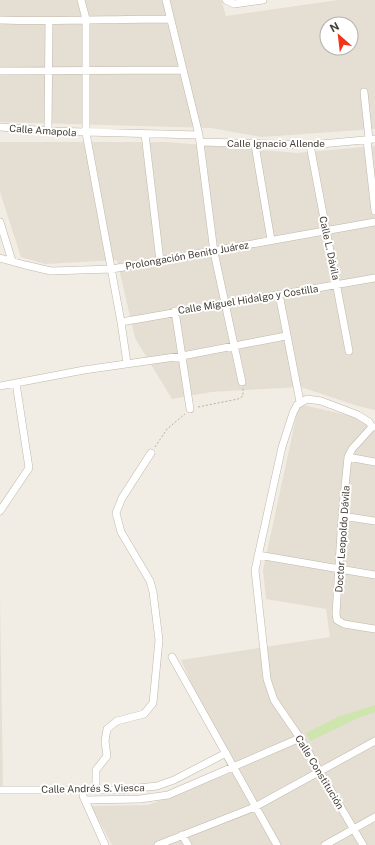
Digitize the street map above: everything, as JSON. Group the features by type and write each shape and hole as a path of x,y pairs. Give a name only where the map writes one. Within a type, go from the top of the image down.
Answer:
{"street":[{"path":"81,0 86,19 86,133 112,269 127,363"},
{"path":"166,0 200,138 214,252 242,382"},
{"path":"226,0 234,4 263,0"},
{"path":"0,20 49,21 86,19 170,19"},
{"path":"48,132 49,21"},
{"path":"0,71 183,70"},
{"path":"364,92 371,139 375,211"},
{"name":"Calle Amapola","path":"0,127 48,132 86,133"},
{"name":"Calle Ignacio Allende","path":"86,133 145,134 200,138 255,145 310,145 371,139"},
{"path":"145,134 160,260"},
{"path":"255,145 271,240"},
{"name":"Calle L. Dávila","path":"310,145 349,351"},
{"path":"0,222 12,261"},
{"name":"Prolongación Benito Juárez","path":"0,258 51,271 112,269 214,252 271,240 375,222"},
{"name":"Calle Miguel Hidalgo y Costilla","path":"121,322 175,311 375,278"},
{"path":"279,294 300,402 312,399 339,406 364,418 373,427"},
{"path":"175,311 190,409"},
{"path":"0,386 127,363 182,356 286,336"},
{"path":"0,511 29,468 16,383"},
{"name":"Calle Constitución","path":"300,402 293,413 282,447 258,555 255,579 267,679 274,700 300,738 363,845"},
{"name":"Doctor Leopoldo Dávila","path":"373,427 352,449 348,457 342,516 336,614 337,620 344,624 375,629"},
{"path":"96,790 96,770 107,756 105,741 107,729 117,721 144,714 153,703 159,640 153,592 150,581 121,532 116,513 122,498 151,453"},
{"path":"348,457 375,462"},
{"path":"342,516 375,521"},
{"path":"258,555 375,575"},
{"path":"172,657 277,845"},
{"path":"85,800 140,799 162,796 300,738"},
{"path":"158,845 255,807 375,741"},
{"name":"Calle Andrés S. Viesca","path":"0,790 96,790 157,786 174,780 226,753"},
{"path":"80,790 105,845"},
{"path":"325,845 375,816"},
{"path":"182,835 188,845"}],"path":[{"path":"151,453 167,429 190,409 240,398 244,394 242,382"}],"shaded area":[{"path":"0,0 221,0 226,16 338,0 375,0 375,129 261,137 211,128 0,122"},
{"path":"0,142 167,142 297,153 375,146 375,410 358,406 301,387 211,392 172,399 135,338 117,260 45,264 21,257 0,192"},
{"path":"299,404 351,416 375,429 375,845 112,845 91,806 148,805 230,773 181,660 330,637 326,609 266,599 263,570"},
{"path":"0,598 3,786 0,786"}],"green space":[{"path":"375,705 375,712 358,718 310,741 306,733 338,717"}]}
